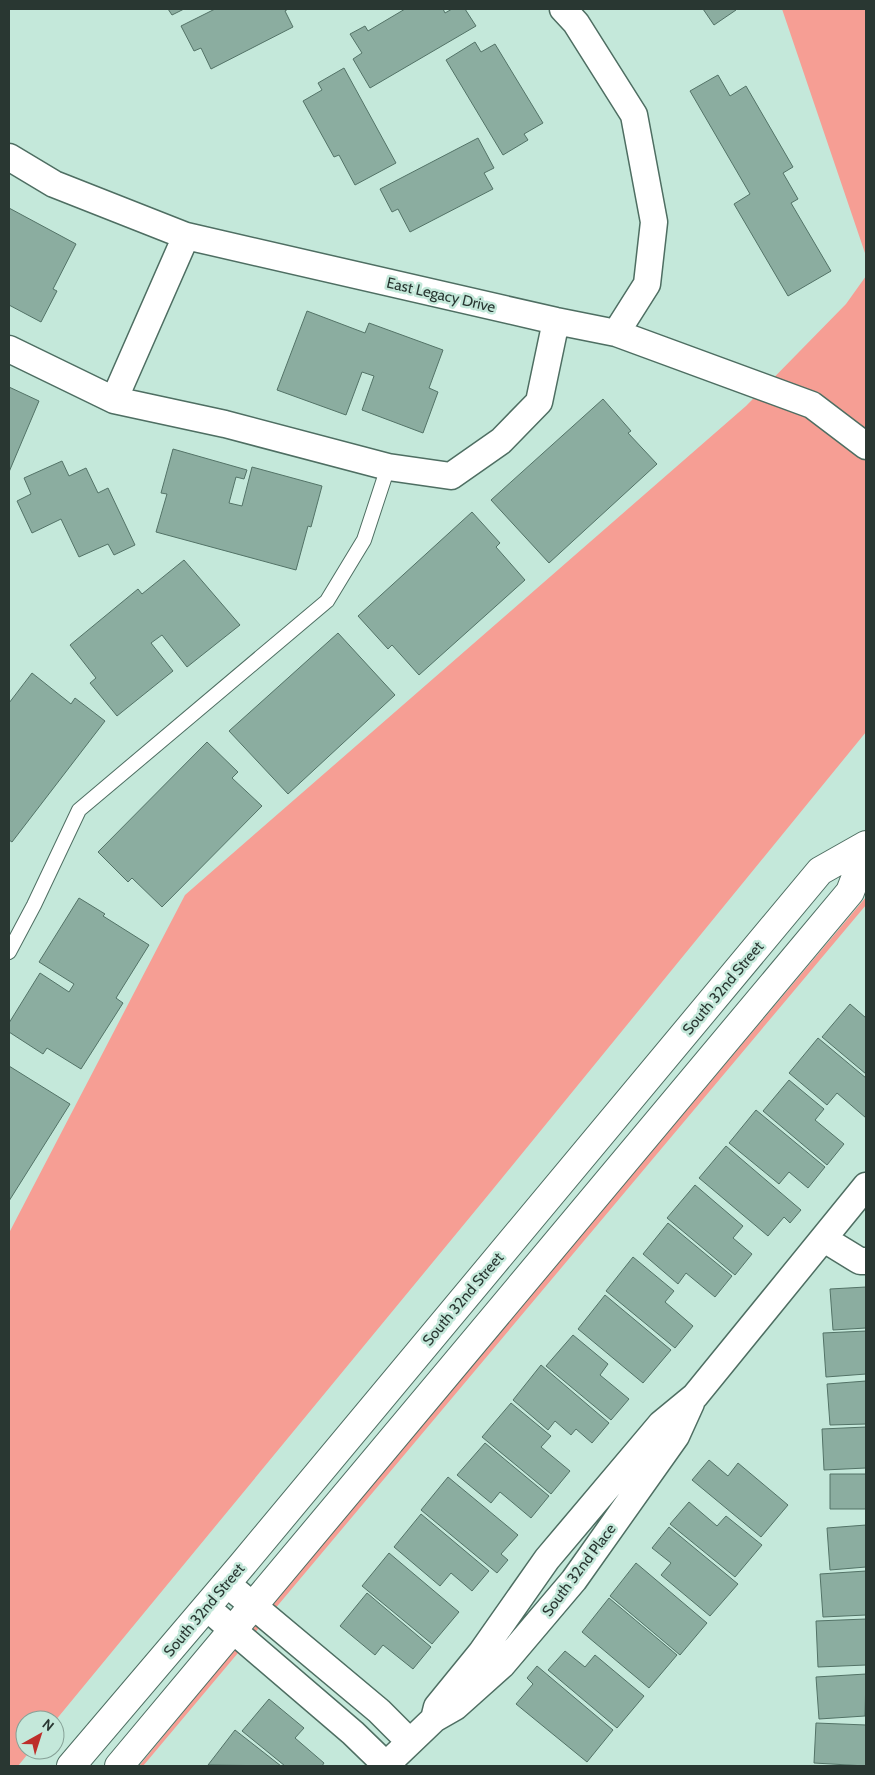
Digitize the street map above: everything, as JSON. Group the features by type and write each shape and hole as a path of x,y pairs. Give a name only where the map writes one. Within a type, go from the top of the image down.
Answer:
{"main road":[{"name":"South 32nd Street","path":"71,1766 206,1608 820,871 866,845"},
{"path":"119,1766 850,892 866,850"}],"street":[{"path":"563,9 576,23 634,115 654,222 647,284 616,333"},
{"name":"East Legacy Drive","path":"9,157 54,184 186,236 616,333 812,405 866,446"},
{"path":"114,400 186,236"},
{"path":"9,349 114,400 225,424 388,467 451,476 501,441 539,402 556,321"},
{"name":"South 32nd Place","path":"385,1766 434,1719 456,1707 502,1665 574,1580 676,1436 694,1396 866,1186"},
{"path":"824,1239 860,1261 866,1261"},
{"path":"226,1583 379,1711 410,1742"},
{"path":"206,1608 353,1732 385,1766"},
{"path":"322,1706 344,1681"}],"lane":[{"path":"9,952 34,905 79,810 327,601 364,540 388,467"}],"shaded area":[{"path":"782,9 866,9 866,256"},
{"path":"866,276 866,732 64,1710 15,1710 15,1760 23,1760 18,1766 9,1766 9,1233 185,895 746,406 846,304"},
{"path":"866,897 866,905 143,1766 139,1766 291,1581"}],"building":[{"path":"168,9 184,9 172,15"},
{"path":"215,9 288,9 285,11 293,27 211,69 201,48 194,51 181,26"},
{"path":"405,9 443,9 445,13 452,9 465,9 476,26 370,88 353,59 362,53 350,34 365,26 368,31"},
{"path":"703,9 735,9 736,10 714,25"},
{"path":"475,42 481,52 495,44 543,123 524,134 528,140 503,155 446,60"},
{"path":"344,68 396,163 355,185 339,155 334,157 303,101 322,90 318,83"},
{"path":"718,75 730,96 746,86 793,167 783,173 798,199 791,203 831,271 788,296 734,204 750,194 690,91"},
{"path":"478,138 494,168 484,173 493,189 410,232 398,209 392,212 380,189"},
{"path":"9,208 76,244 53,289 57,291 41,322 9,305"},
{"path":"307,311 365,333 369,323 443,350 429,388 438,392 423,433 362,410 374,376 362,372 346,415 277,390"},
{"path":"9,387 39,401 9,472"},
{"path":"603,399 631,431 628,433 657,464 549,563 491,500"},
{"path":"173,449 247,470 244,479 236,477 229,503 242,506 252,467 322,486 311,527 308,526 296,570 156,532 167,494 161,493"},
{"path":"62,461 69,476 86,468 98,493 108,488 135,545 114,555 108,544 79,557 61,519 32,533 17,501 31,494 24,478"},
{"path":"472,512 500,543 496,547 525,580 419,675 392,645 388,649 358,616"},
{"path":"184,560 240,625 187,667 162,635 151,643 173,671 117,716 90,683 96,678 70,645 138,589 142,594"},
{"path":"338,633 395,695 288,794 229,731"},
{"path":"32,673 71,704 75,698 105,721 12,842 9,840 9,703"},
{"path":"207,742 238,772 232,778 262,806 162,907 132,878 128,882 98,852"},
{"path":"79,898 105,914 103,916 149,945 116,998 123,1003 81,1069 47,1048 43,1054 9,1032 9,1023 40,973 69,992 74,984 39,962"},
{"path":"850,1004 866,1018 866,1074 822,1037"},
{"path":"818,1038 866,1078 866,1118 837,1093 827,1105 789,1073"},
{"path":"9,1066 70,1104 9,1201"},
{"path":"789,1080 824,1109 815,1120 844,1144 827,1165 763,1111"},
{"path":"756,1110 825,1167 808,1188 789,1172 779,1184 729,1143"},
{"path":"726,1146 801,1210 790,1223 784,1217 768,1236 699,1178"},
{"path":"695,1185 743,1226 733,1238 752,1254 735,1275 667,1218"},
{"path":"668,1223 732,1276 715,1297 686,1273 678,1284 643,1254"},
{"path":"633,1257 674,1291 665,1302 693,1326 675,1348 606,1291"},
{"path":"866,1287 866,1328 833,1330 830,1289"},
{"path":"605,1295 671,1350 643,1383 578,1329"},
{"path":"866,1331 866,1374 826,1377 823,1333"},
{"path":"573,1335 608,1364 600,1375 629,1399 611,1420 546,1366"},
{"path":"541,1365 609,1423 592,1443 576,1429 571,1435 555,1421 548,1430 513,1400"},
{"path":"866,1381 866,1424 830,1425 827,1384"},
{"path":"511,1403 551,1436 541,1447 570,1471 551,1494 482,1437"},
{"path":"866,1427 866,1468 824,1470 822,1429"},
{"path":"485,1443 549,1496 531,1518 500,1492 491,1503 457,1475"},
{"path":"709,1460 728,1476 738,1463 788,1505 761,1537 692,1480"},
{"path":"830,1474 866,1474 866,1509 830,1509"},
{"path":"448,1477 518,1535 501,1554 508,1560 497,1573 421,1510"},
{"path":"689,1502 717,1526 726,1516 762,1545 735,1577 670,1524"},
{"path":"421,1514 489,1571 472,1591 451,1573 440,1586 394,1547"},
{"path":"866,1525 866,1567 830,1570 827,1528"},
{"path":"669,1527 738,1584 710,1616 661,1575 671,1563 652,1548"},
{"path":"389,1553 459,1612 432,1644 362,1586"},
{"path":"636,1563 707,1623 680,1655 610,1596"},
{"path":"866,1571 866,1615 823,1617 820,1574"},
{"path":"367,1593 431,1647 413,1669 383,1645 375,1655 340,1626"},
{"path":"609,1598 677,1655 649,1688 582,1632"},
{"path":"866,1619 866,1665 818,1667 816,1621"},
{"path":"565,1651 585,1667 595,1655 644,1696 617,1728 548,1670"},
{"path":"537,1666 613,1730 587,1762 516,1704 533,1684 527,1678"},
{"path":"866,1674 865,1716 819,1719 816,1677"},
{"path":"269,1699 304,1728 295,1738 324,1763 322,1766 285,1766 242,1731"},
{"path":"816,1723 866,1725 866,1766 814,1763"},
{"path":"235,1730 281,1766 208,1765"}]}
